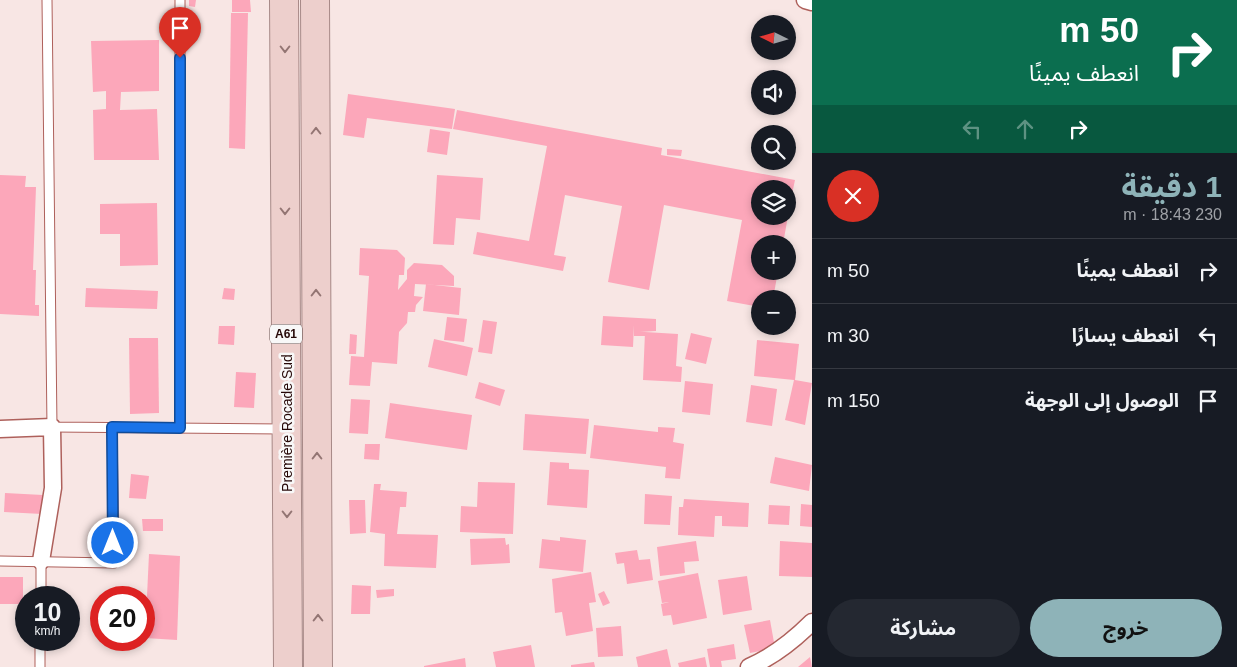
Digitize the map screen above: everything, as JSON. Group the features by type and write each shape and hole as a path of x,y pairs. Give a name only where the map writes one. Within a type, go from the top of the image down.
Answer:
{"highway":[{"name":"Première Rocade Sud","path":"284,0 288,667"},
{"name":"A61","path":"315,0 318,667"}],"street":[{"path":"805,0 812,2"},
{"path":"0,429 52,427 53,488 42,561"},
{"path":"749,667 760,662 798,636 812,622"}],"lane":[{"path":"48,0 52,427 287,430"},
{"path":"180,0 180,428"},
{"path":"0,561 114,563 112,427"},
{"path":"41,586 42,561"},
{"path":"40,651 40,667"}],"building":[{"path":"189,0 196,0 195,7 189,6"},
{"path":"232,0 250,0 251,12 232,12"},
{"path":"231,13 248,13 245,149 229,148"},
{"path":"159,40 159,91 121,92 120,110 157,109 159,160 94,160 93,110 106,109 106,91 93,92 91,41"},
{"path":"348,94 455,109 452,129 367,118 364,138 343,135"},
{"path":"457,110 662,148 661,155 795,180 751,180 751,225 786,225 785,235 751,235 751,280 776,280 775,290 751,290 751,305 727,301 742,220 664,205 649,290 608,282 622,206 565,195 554,255 566,257 563,271 473,254 477,232 529,241 547,146 453,129"},
{"path":"430,129 450,132 447,155 427,152"},
{"path":"667,149 682,150 681,156 667,155"},
{"path":"0,175 26,176 25,187 36,187 33,270 36,270 35,305 39,305 39,316 0,314"},
{"path":"437,175 483,178 480,220 456,218 454,245 433,244"},
{"path":"157,203 158,265 120,266 120,234 100,234 100,204"},
{"path":"360,248 397,250 405,258 404,275 399,275 398,290 407,279 407,270 414,263 442,265 454,276 454,286 415,284 414,296 423,297 416,305 415,312 408,312 407,323 399,332 397,364 372,362 370,386 349,385 351,356 364,357 369,276 359,275"},
{"path":"426,284 461,288 459,315 423,311"},
{"path":"86,288 158,291 157,309 85,307"},
{"path":"224,288 235,289 234,300 222,299"},
{"path":"603,316 656,319 656,331 640,332 645,332 645,336 634,336 634,325 633,347 601,345"},
{"path":"447,317 467,319 464,342 444,340"},
{"path":"483,320 497,322 492,354 478,352"},
{"path":"219,326 235,326 234,345 218,344"},
{"path":"645,332 678,334 676,366 682,367 681,382 643,380"},
{"path":"691,333 712,338 706,364 685,359"},
{"path":"350,334 357,335 356,354 349,354"},
{"path":"129,338 158,338 159,413 130,414"},
{"path":"434,339 473,348 467,376 428,367"},
{"path":"757,340 799,344 795,380 812,383 805,425 785,420 794,380 754,376"},
{"path":"236,372 256,373 254,408 234,407"},
{"path":"685,381 713,384 710,415 682,412"},
{"path":"479,382 505,390 500,406 475,398"},
{"path":"751,385 777,389 772,426 746,422"},
{"path":"351,399 370,400 368,434 349,433"},
{"path":"390,403 472,415 467,450 385,438"},
{"path":"525,414 589,419 586,454 523,450"},
{"path":"594,425 658,432 658,427 675,428 673,442 684,444 680,479 665,478 666,467 590,458"},
{"path":"365,444 380,444 379,460 364,459"},
{"path":"775,457 812,465 809,491 770,483"},
{"path":"550,462 569,463 569,469 589,470 587,508 547,505"},
{"path":"131,474 149,476 146,499 129,498"},
{"path":"478,482 515,483 513,534 460,532 461,506 477,507"},
{"path":"374,484 381,484 380,490 407,492 406,507 400,507 397,534 438,535 436,568 384,566 385,534 370,532"},
{"path":"5,493 43,495 42,514 4,512"},
{"path":"645,494 672,496 670,525 644,524"},
{"path":"684,499 749,503 748,527 722,526 722,516 715,516 714,537 678,535 679,507 683,507"},
{"path":"349,500 365,500 366,533 350,534"},
{"path":"801,504 812,505 812,527 800,526"},
{"path":"769,505 790,506 789,525 768,524"},
{"path":"142,519 163,519 163,531 143,531"},
{"path":"560,537 586,540 583,572 539,568 542,539 560,541"},
{"path":"505,538 506,545 509,544 510,563 471,565 470,539"},
{"path":"696,541 699,561 684,562 685,573 660,576 657,547"},
{"path":"780,541 812,543 812,577 779,576"},
{"path":"637,550 639,560 650,559 653,580 627,584 624,563 617,564 615,553"},
{"path":"149,554 180,556 177,640 155,639 155,586 147,586"},
{"path":"591,572 596,602 589,603 593,631 566,636 562,612 555,613 552,579"},
{"path":"698,573 707,618 673,625 671,615 663,616 661,604 669,602 662,603 658,581"},
{"path":"747,576 752,610 723,615 718,580"},
{"path":"0,577 23,577 23,586 15,586 15,604 0,604"},
{"path":"352,585 371,586 370,614 351,614"},
{"path":"394,589 394,596 377,598 376,590"},
{"path":"604,591 610,603 603,606 598,594"},
{"path":"770,620 775,648 750,653 744,625"},
{"path":"621,626 623,656 598,657 596,628"},
{"path":"734,644 736,659 721,661 722,667 710,667 707,649"},
{"path":"531,645 535,667 496,667 493,652"},
{"path":"667,649 671,667 638,667 636,657"},
{"path":"705,657 707,667 679,667 678,663"},
{"path":"810,657 812,667 798,667"},
{"path":"465,658 466,667 424,667 424,666"},
{"path":"594,662 595,667 571,667 571,665"}],"route":[{"path":"113,543 112,427 180,428 180,58"}]}
